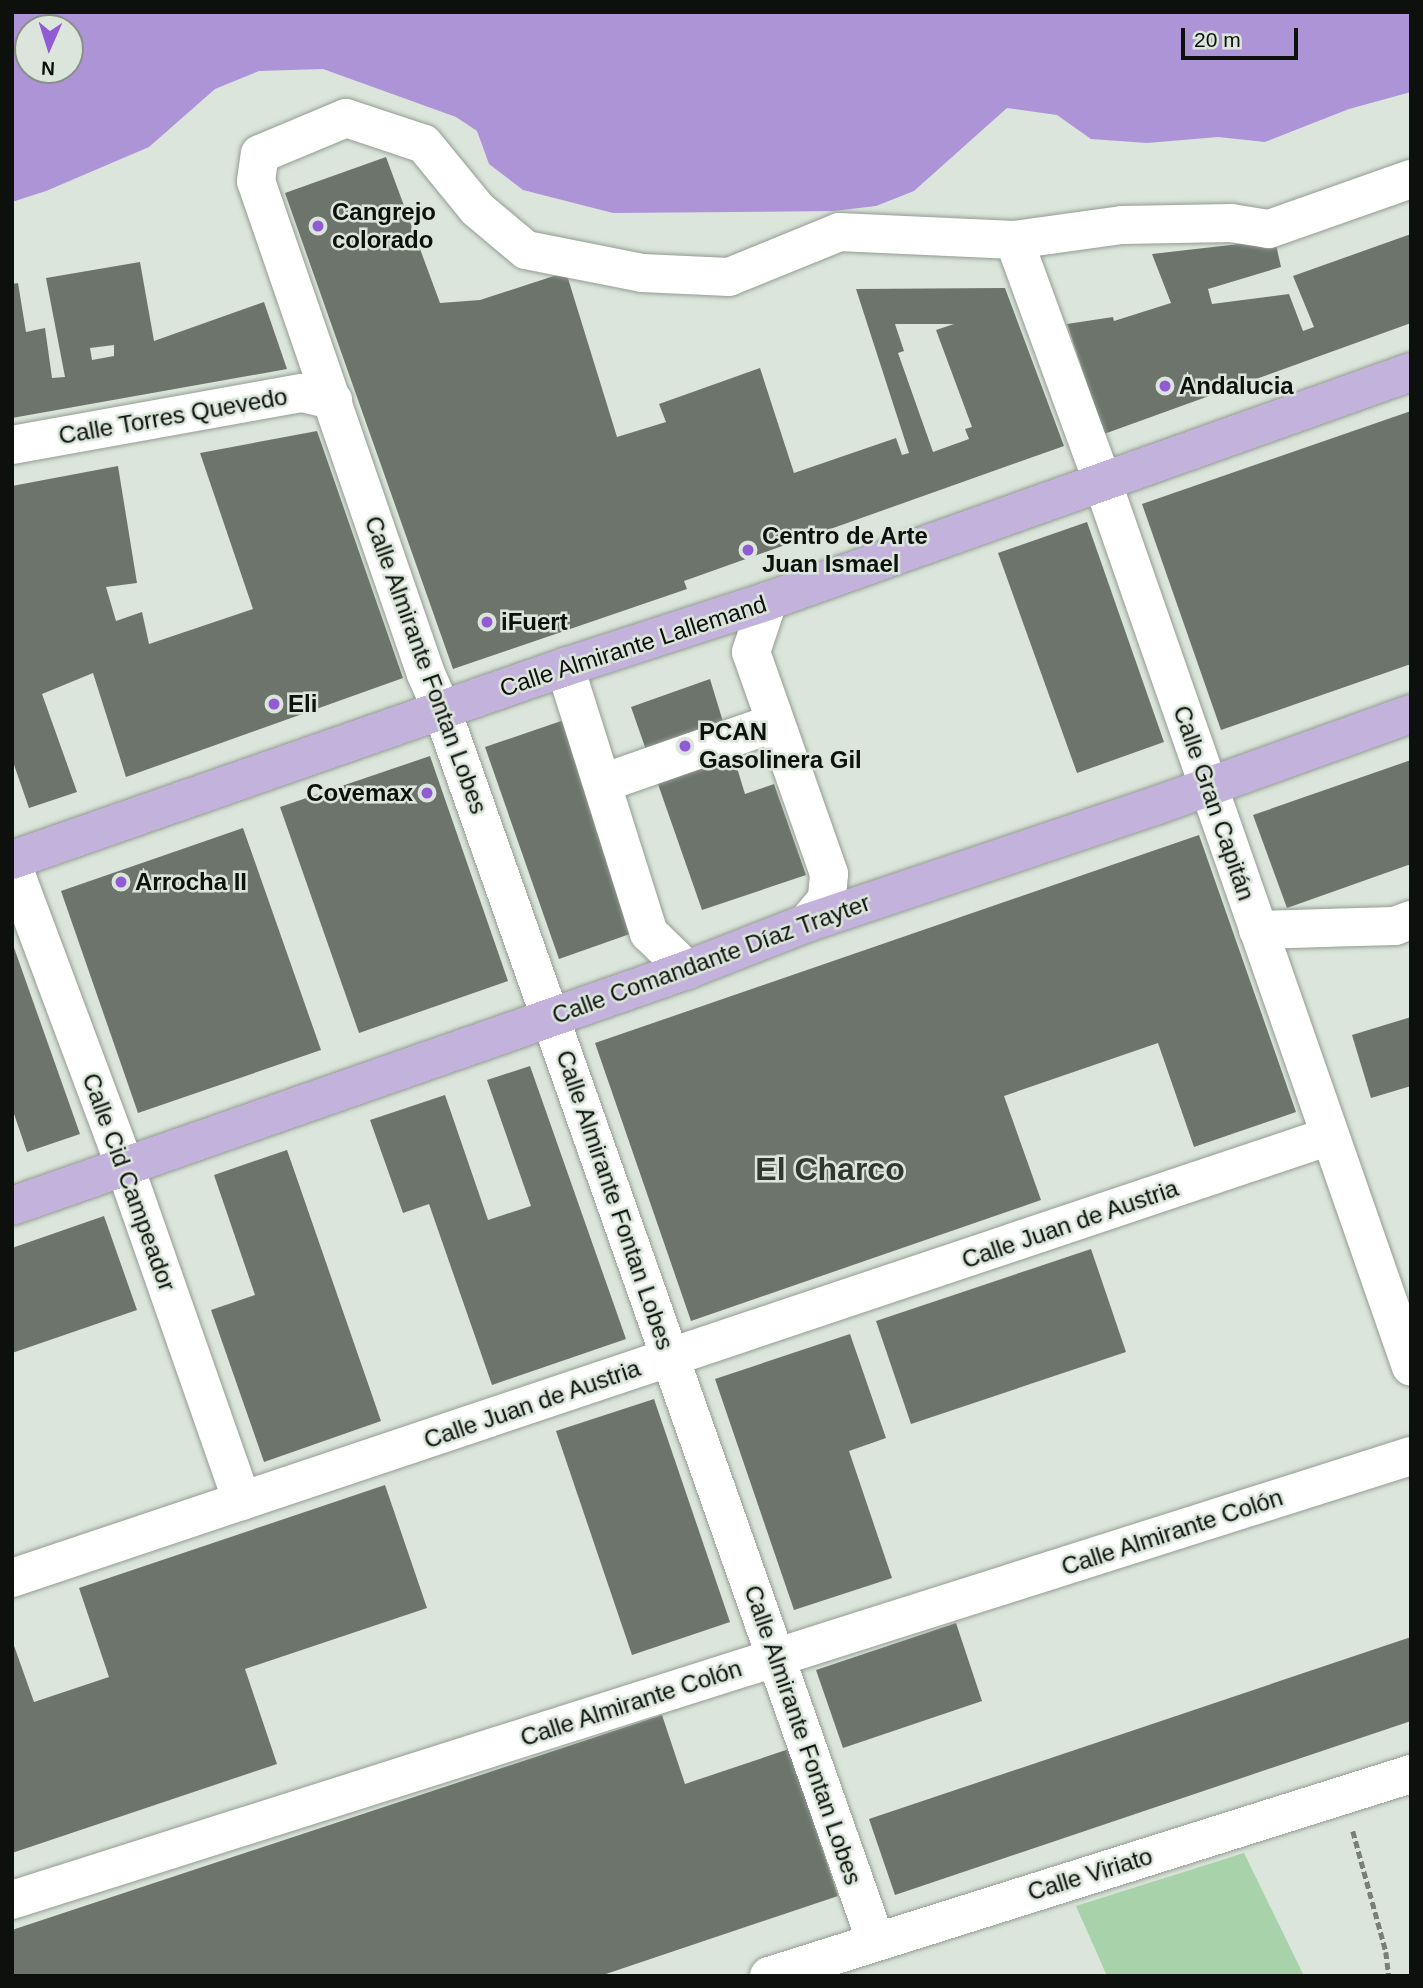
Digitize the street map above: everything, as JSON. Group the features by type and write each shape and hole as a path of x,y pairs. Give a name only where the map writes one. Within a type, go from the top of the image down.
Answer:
{"main road":[{"name":"Calle Almirante Lallemand","path":"12,862 565,667 768,601 1411,372"},
{"name":"Calle Comandante Díaz Trayter","path":"12,1206 687,970 807,923 1208,787 1411,714"}],"street":[{"name":"Calle Almirante Fontan Lobes","path":"876,1942 442,710 426,674 256,181 260,154 346,118 424,144 477,209 526,250 642,273 729,277 839,232 1014,240"},
{"path":"1014,240 1122,225 1231,223 1269,229 1411,179"},
{"name":"Calle Gran Capitán","path":"1014,240 1102,481 1411,1367"},
{"name":"Calle Torres Quevedo","path":"12,445 302,393 333,400"},
{"path":"768,601 751,652 829,874 827,899 807,923"},
{"path":"565,667 617,824 649,933 687,970"},
{"path":"603,783 774,723"},
{"name":"Calle Cid Campeador","path":"12,862 125,1167 242,1501"},
{"path":"1258,930 1395,926 1411,920"},
{"name":"Calle Juan de Austria","path":"12,1578 1330,1136"},
{"name":"Calle Almirante Colón","path":"12,1900 1411,1456"},
{"name":"Calle Viriato","path":"769,1976 1411,1773"}],"path":[{"path":"1351,1823 1386,1952 1389,1976"}],"green space":[{"path":"1244,1853 1304,1976 1107,1976 1076,1906"}],"shaded area":[{"path":"12,12 1411,12 1411,92 1349,109 1265,142 1218,137 1147,143 1091,139 1057,115 1007,108 914,191 876,206 834,211 613,213 523,190 489,164 477,131 456,117 323,69 259,71 215,89 149,147 46,191 12,202"}],"building":[{"path":"386,157 440,303 480,300 566,272 617,437 666,422 659,404 760,368 794,473 896,438 902,455 909,453 856,289 1005,288 1064,446 684,581 687,589 453,669 285,193","holes":["895,324 954,324 936,330 972,427 965,429 969,439 933,452 898,353 904,351"]},
{"path":"1411,234 1411,323 1104,434 1067,324 1113,317 1114,321 1171,303 1152,254 1275,240 1281,267 1208,289 1212,304 1289,294 1303,331 1314,327 1293,276"},
{"path":"140,262 154,341 264,302 287,369 12,418 12,284 18,283 26,332 45,328 52,378 65,377 46,278","holes":["114,345 114,356 92,360 90,348"]},
{"path":"1411,411 1411,664 1221,730 1142,504"},
{"path":"317,431 403,678 126,777 93,673 42,694 77,792 29,808 12,759 12,486 118,466 137,583 106,587 116,621 142,612 149,644 253,609 200,453"},
{"path":"1087,522 1164,742 1077,773 998,553"},
{"path":"710,679 745,794 774,784 806,875 702,910 631,707"},
{"path":"570,718 644,929 559,959 485,747"},
{"path":"430,756 508,981 359,1033 280,807"},
{"path":"1411,760 1411,864 1287,908 1253,815"},
{"path":"243,828 321,1050 138,1113 61,891"},
{"path":"1199,835 1296,1112 1194,1147 1158,1043 1004,1096 1041,1200 691,1321 595,1043"},
{"path":"12,942 80,1134 27,1152 12,1108"},
{"path":"1411,1017 1411,1086 1371,1098 1352,1035"},
{"path":"530,1066 626,1339 492,1385 429,1204 403,1213 370,1120 445,1095 488,1220 531,1206 487,1080"},
{"path":"287,1150 381,1421 264,1462 211,1310 255,1295 214,1175"},
{"path":"104,1216 137,1310 12,1353 12,1248"},
{"path":"1091,1249 1126,1352 911,1424 876,1321"},
{"path":"850,1334 886,1438 849,1451 892,1578 794,1610 715,1379"},
{"path":"654,1399 730,1622 632,1655 556,1431"},
{"path":"385,1485 427,1608 245,1669 277,1764 12,1853 12,1640 34,1702 109,1677 79,1588"},
{"path":"956,1623 982,1701 843,1748 816,1670"},
{"path":"1411,1637 1411,1721 895,1895 869,1819"},
{"path":"662,1715 685,1784 789,1749 838,1896 600,1976 12,1976 12,1930"}],"place":[{"name":"Cangrejo colorado","path":"318,226"},
{"name":"Andalucia","path":"1165,386"},
{"name":"Centro de Arte Juan Ismael","path":"748,550"},
{"name":"iFuert","path":"487,622"},
{"name":"Eli","path":"274,704"},
{"name":"PCAN Gasolinera Gil","path":"685,746"},
{"name":"Covemax","path":"427,793"},
{"name":"Arrocha II","path":"121,882"}],"district":[{"name":"El Charco","path":"830,1169"}]}
